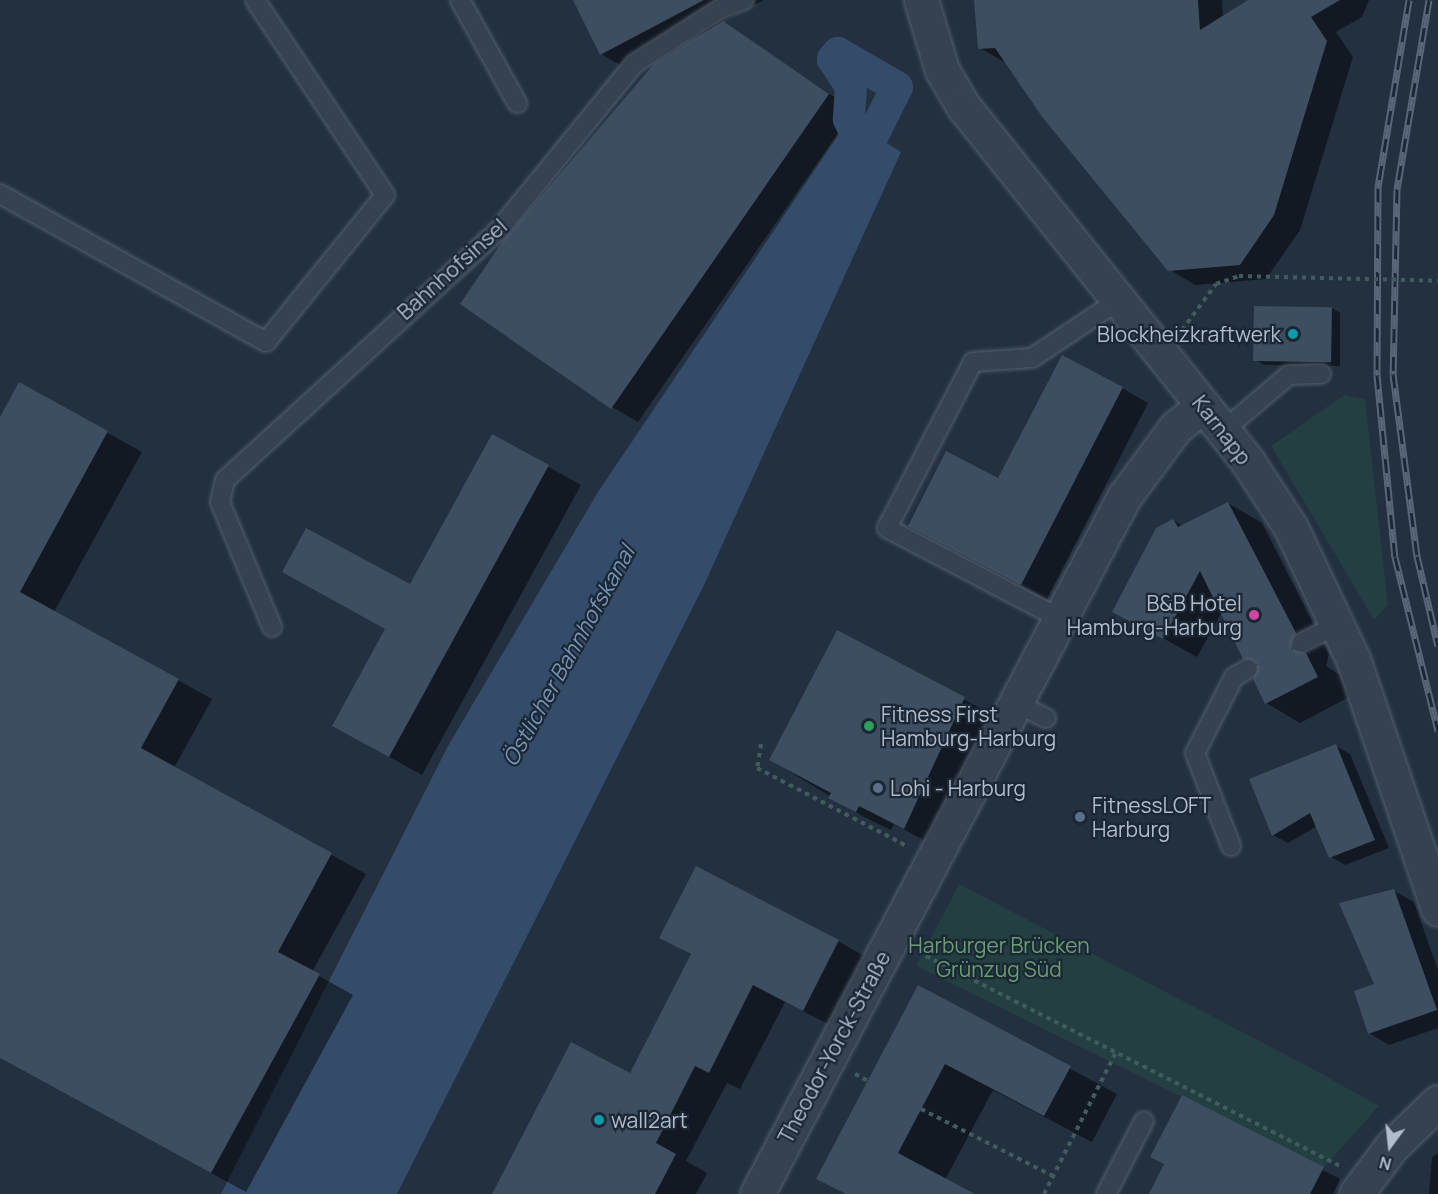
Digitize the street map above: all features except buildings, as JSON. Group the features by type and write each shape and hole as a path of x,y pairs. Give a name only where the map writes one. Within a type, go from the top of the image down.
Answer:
{"street":[{"name":"Karnapp","path":"921,0 942,70 963,106 1203,405 1291,528 1339,624 1438,909"},
{"name":"Theodor-Yorck-Straße","path":"757,1194 892,938 931,858 1124,497 1176,427 1203,405"},
{"path":"1360,1186 1438,1102"}],"lane":[{"path":"0,194 266,342 385,195 255,0"},
{"path":"460,0 517,103"},
{"name":"Bahnhofsinsel","path":"272,627 220,502 222,486 235,468 498,231 634,64 720,9 744,0"},
{"path":"1059,618 887,528 972,362 1032,358 1119,300"},
{"path":"1223,431 1289,375 1321,374"},
{"path":"1301,643 1339,624"},
{"path":"1231,846 1195,753 1234,677 1248,669"},
{"path":"1014,702 1046,718"},
{"path":"1106,1194 1144,1121"}],"path":[{"path":"1195,314 1224,277 1438,281"},
{"path":"761,744 757,768 931,858"},
{"path":"835,808 838,803"},
{"path":"844,813 847,807"},
{"path":"892,938 1115,1054 1360,1186"},
{"path":"1044,1194 1115,1054"},
{"path":"921,1109 1053,1176"}],"green space":[{"path":"1344,395 1365,399 1388,605 1374,620 1271,446"},
{"name":"Harburger Brücken Grünzug Süd","path":"959,884 1313,1069 1379,1106 1324,1167 916,966"}],"water":[{"name":"Östlicher Bahnhofskanal","path":"849,119 901,152 704,585 397,1194 221,1194 448,746 598,492"}],"waterway":[{"path":"852,170 874,133 897,87 838,53 833,59 851,87 849,119 863,151"}],"railway":[{"path":"1409,0 1378,188 1377,375 1395,557 1438,731"},
{"path":"1429,0 1397,189 1393,374 1417,556 1438,646"}],"place":[{"name":"Blockheizkraftwerk","path":"1293,334"},
{"name":"B&B Hotel Hamburg-Harburg","path":"1254,615"},
{"name":"Fitness First Hamburg-Harburg","path":"869,726"},
{"name":"Lohi - Harburg","path":"878,788"},
{"name":"FitnessLOFT Harburg","path":"1080,817"},
{"name":"wall2art","path":"599,1120"}]}
